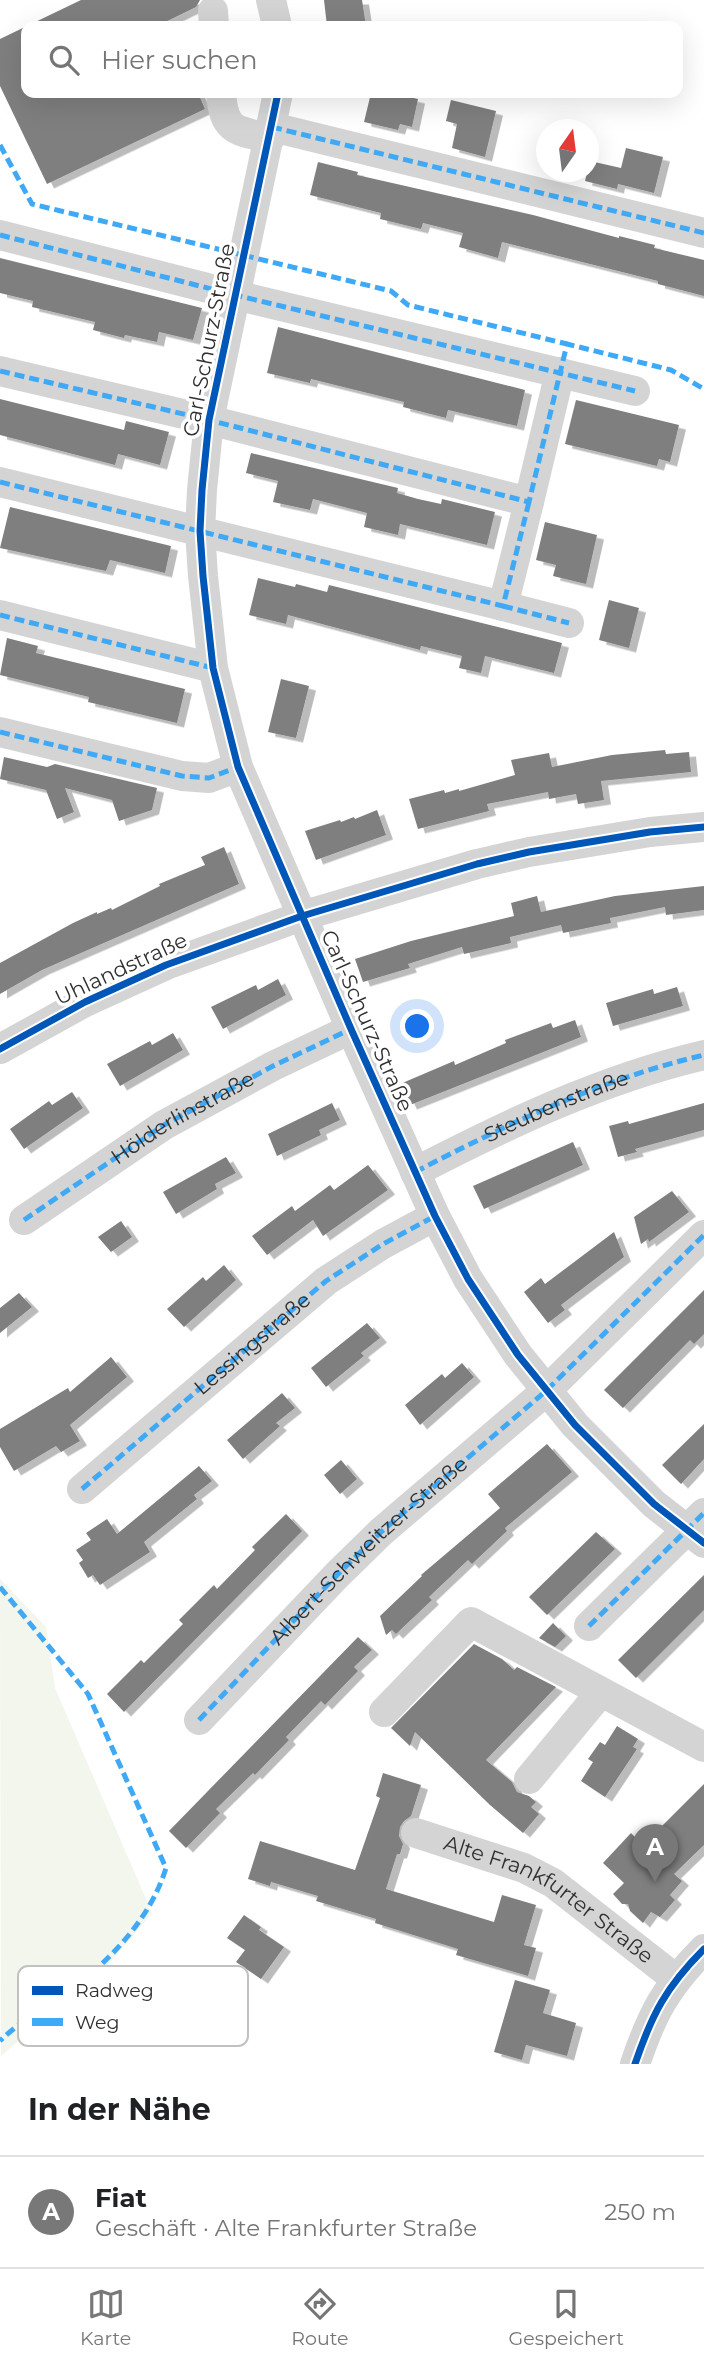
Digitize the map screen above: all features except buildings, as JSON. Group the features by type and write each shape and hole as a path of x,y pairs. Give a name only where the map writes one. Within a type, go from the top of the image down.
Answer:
{"street":[{"path":"271,0 276,21"},
{"path":"221,98 223,115 237,132 271,133 704,233"},
{"name":"Carl-Schurz-Straße","path":"277,98 209,420 204,457 200,531 213,668 238,767 415,1172 468,1279 518,1355 546,1391 623,1475 698,1529 589,1626"},
{"path":"0,236 635,391"},
{"path":"0,371 209,420 529,502"},
{"path":"503,606 560,372"},
{"path":"0,482 569,623"},
{"path":"0,615 213,668"},
{"path":"0,732 182,776 209,779 238,767"},
{"name":"Uhlandstraße","path":"0,1049 85,1002 166,965 302,916 444,873 516,855 650,832 704,827"},
{"name":"Hölderlinstraße","path":"24,1220 164,1125 273,1066 351,1029"},
{"name":"Steubenstraße","path":"415,1172 509,1123 614,1080 704,1055"},
{"name":"Lessingstraße","path":"82,1489 326,1281 383,1244 435,1216"},
{"name":"Albert-Schweitzer-Straße","path":"199,1720 381,1532 546,1391 704,1235"},
{"path":"384,1712 471,1622 704,1747"},
{"path":"529,1779 601,1692"},
{"name":"Alte Frankfurter Straße","path":"416,1833 524,1868 553,1883 676,1979"},
{"name":"Alte Frankfurter Straße","path":"635,2064 653,2015 676,1979 704,1950"}],"shaded area":[{"path":"0,1579 46,1627 55,1688 152,1913 107,1966 18,1966 18,2041 1,2056"}],"marked path":[{"path":"272,127 704,233"},
{"path":"0,145 32,204 391,291 408,305 567,344"},
{"path":"0,235 235,295 635,391"},
{"path":"0,371 209,420 529,502 567,344 671,370 704,389"},
{"path":"0,482 503,606 529,502"},
{"path":"503,606 569,623"},
{"path":"0,615 213,668"},
{"path":"0,732 182,776 209,778 238,767"},
{"path":"24,1220 164,1125 273,1066 351,1029"},
{"path":"415,1172 485,1137 592,1090 704,1055"},
{"path":"82,1489 326,1281 383,1244 435,1216"},
{"path":"199,1720 381,1532 546,1391 704,1235"},
{"path":"589,1626 704,1513"},
{"path":"0,1587 88,1694 166,1868 141,1919 99,1966"},
{"path":"0,2041 18,2026"}],"cycle path":[{"path":"277,98 209,420 202,490 200,531 213,668 238,767 435,1216 468,1279 518,1355 575,1425 654,1504 704,1543"},
{"path":"0,1049 85,1002 166,965 302,916 477,864 529,852 650,832 704,827"},
{"path":"635,2064 662,2002 704,1949"}],"place":[{"name":"Fiat","path":"655,1882"}]}
